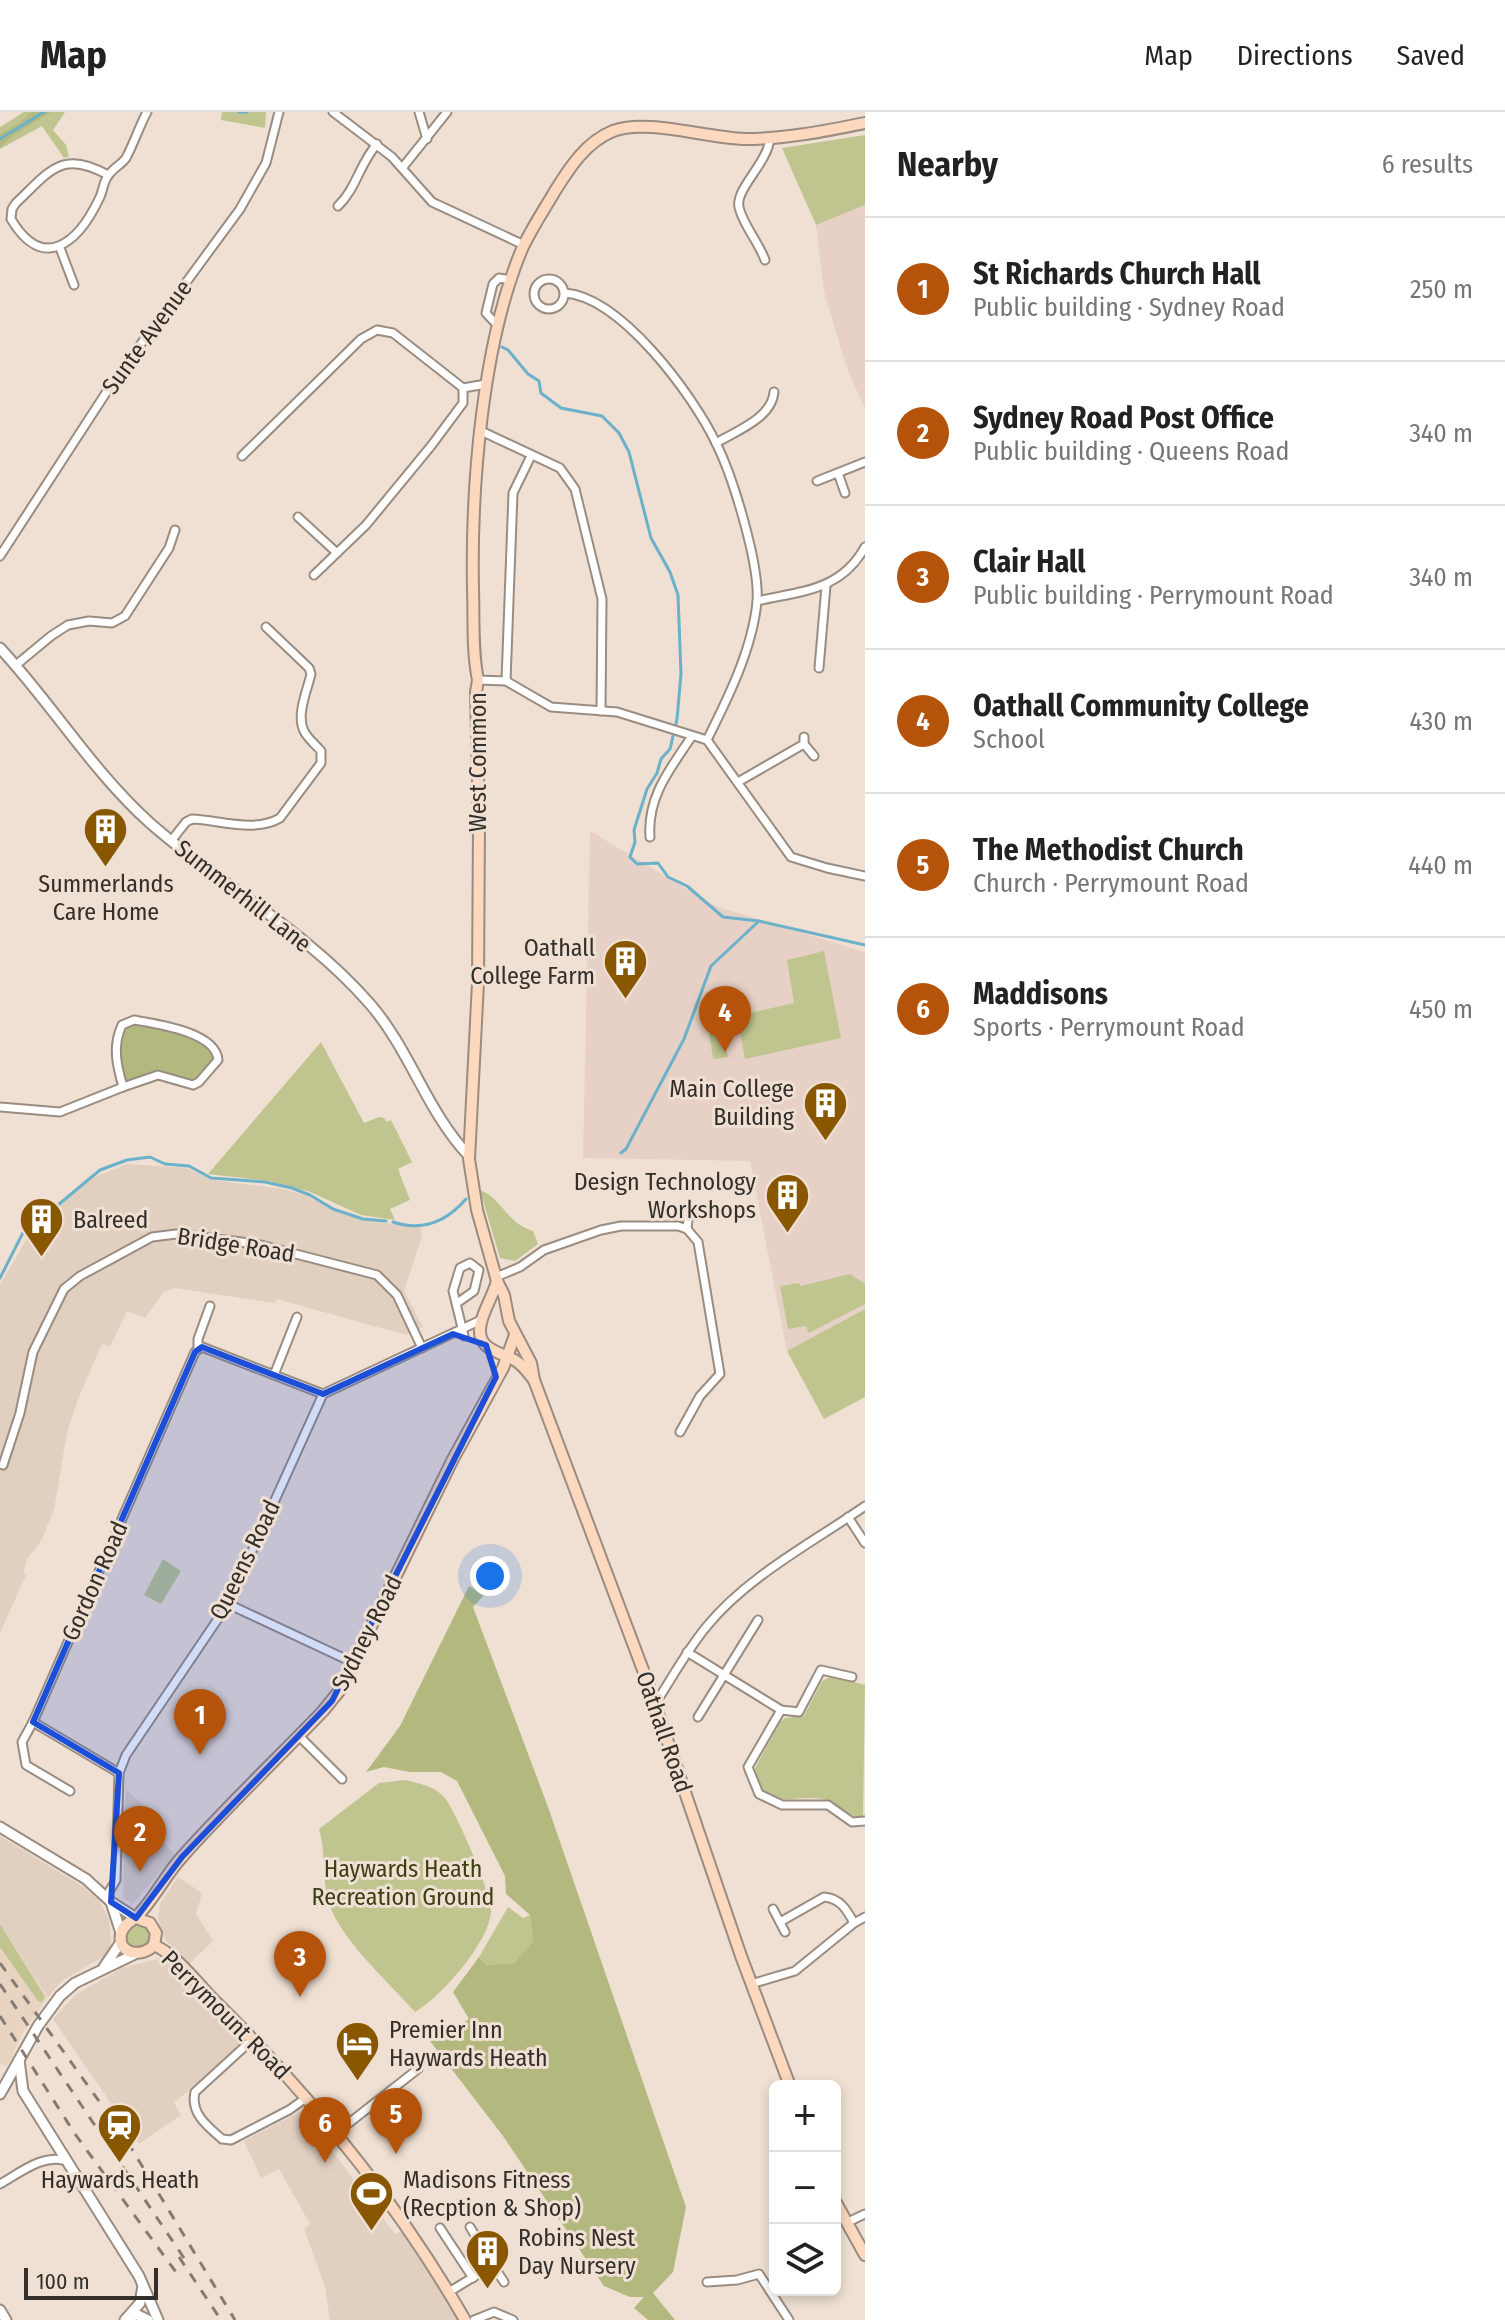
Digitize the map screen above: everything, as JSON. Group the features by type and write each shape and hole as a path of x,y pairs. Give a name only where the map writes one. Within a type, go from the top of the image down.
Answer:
{"main road":[{"name":"West Common","path":"515,1335 477,1210 469,1156 478,983 478,680 473,552 486,384 498,326 524,245 580,155 600,137 638,125 720,138 770,138 865,123"},
{"path":"496,1279 480,1330 499,1351 522,1365 531,1377"},
{"path":"482,1318 496,1312 509,1321"},
{"path":"515,1335 499,1351 496,1377 514,1370 531,1377"},
{"name":"Oathall Road","path":"515,1335 531,1363 531,1377 655,1704 751,1984 788,2080"},
{"name":"Sydney Road","path":"136,1918 182,1857 332,1701 354,1663 496,1377 499,1351"},
{"name":"Sydney Road","path":"150,1923 158,1890"},
{"path":"136,1918 150,1923 156,1933 154,1945 146,1952 135,1954 129,1952 121,1937 128,1922 136,1918"},
{"name":"Perrymount Road","path":"154,1945 170,1956 253,2039 330,2126 395,2211 465,2320"},
{"path":"841,2213 865,2255"}],"street":[{"path":"108,175 80,162 63,164 16,203 10,213 13,224 37,247 51,250 68,242 93,211 108,175 126,158 147,112"},
{"name":"Sunte Avenue","path":"0,556 119,373 240,209 266,163 279,112"},
{"path":"333,112 403,167 432,202 524,245"},
{"path":"419,112 427,139"},
{"path":"403,167 447,112"},
{"path":"765,260 739,208 739,198 764,160 770,138"},
{"path":"338,206 346,198 361,165 377,144"},
{"path":"0,211 10,213"},
{"path":"60,248 74,285"},
{"path":"498,326 486,313 493,284 499,278 512,280"},
{"path":"548,278 560,282 565,293 560,304 550,309 539,305 534,295 538,284 548,278"},
{"path":"565,293 583,297 609,312 640,338 685,392 716,443 742,513 757,601 748,641 729,697 707,740"},
{"path":"242,456 361,339 377,330 393,333 463,388 486,384"},
{"path":"314,575 366,525 455,416 463,403 463,388"},
{"path":"716,443 766,412 774,392"},
{"path":"481,431 560,468 575,489 602,599 601,711"},
{"path":"506,681 513,493 531,456"},
{"path":"817,481 865,462"},
{"path":"838,473 845,493"},
{"path":"298,517 337,553"},
{"path":"16,665 68,625 89,621 112,623 125,616 169,548 175,530"},
{"path":"757,601 826,586 856,564 865,547"},
{"path":"819,668 826,586"},
{"path":"171,841 192,819 271,824 280,818 321,763 321,751 302,726 301,716 311,674 309,668 266,627"},
{"name":"Summerhill Lane","path":"0,648 135,809 171,841 273,916 370,1003 403,1051 450,1136 469,1156"},
{"path":"478,680 506,681 551,707 628,715 707,740 791,857 865,876"},
{"path":"650,837 655,794 692,736"},
{"path":"738,782 804,740 814,756"},
{"path":"0,1107 60,1112 158,1075 193,1085 215,1065 218,1055 194,1034 142,1021 127,1022 119,1031 115,1058 123,1087"},
{"path":"687,1229 689,1210"},
{"path":"496,1279 544,1250 609,1228 678,1226 687,1229 698,1242 720,1374 700,1396 680,1432"},
{"name":"Bridge Road","path":"3,1465 20,1413 33,1352 64,1289 80,1276 152,1237 176,1234 257,1244 377,1275 397,1295 422,1348"},
{"path":"457,1303 474,1291 479,1270 470,1263 460,1268 453,1296 463,1333"},
{"name":"Gordon Road","path":"70,1791 26,1765 22,1742 198,1348 198,1339 210,1306"},
{"path":"274,1375 297,1317"},
{"path":"463,1333 482,1318"},
{"path":"198,1348 323,1394 453,1334 463,1333 499,1351"},
{"name":"Queens Road","path":"109,1900 117,1871 119,1773 126,1755 228,1604 323,1394"},
{"path":"655,1704 687,1652 708,1624 735,1597 865,1506"},
{"path":"848,1517 865,1543"},
{"path":"228,1604 354,1663"},
{"path":"698,1717 758,1620"},
{"path":"687,1652 781,1710 799,1712 821,1670 852,1677"},
{"path":"781,1710 748,1767 759,1794 782,1805 828,1805 852,1822 865,1821"},
{"path":"33,1722 119,1773"},
{"path":"299,1736 342,1779"},
{"path":"0,1827 86,1879 109,1900 136,1918"},
{"path":"780,1922 824,1897 830,1897 846,1907 854,1923"},
{"path":"104,1967 121,1937 109,1900"},
{"path":"773,1909 785,1932"},
{"path":"751,1984 795,1971 865,1917"},
{"path":"0,2095 38,2026 60,1996 75,1983 135,1954"},
{"path":"253,2039 195,2092 193,2102 196,2112 222,2139 231,2140 306,2098"},
{"path":"19,2060 23,2091 143,2286 158,2320"},
{"path":"330,2126 349,2123 418,2069"},
{"path":"0,2095 16,2089 23,2091"},
{"path":"0,2184 42,2161 53,2158 68,2162"},
{"path":"846,2223 865,2214"},
{"path":"470,2227 504,2282"},
{"path":"440,2228 473,2278"},
{"path":"449,2292 493,2265"},
{"path":"707,2282 737,2280 759,2274 789,2320"},
{"path":"127,2318 140,2303 143,2286"},
{"path":"474,2320 494,2312 513,2320"},
{"path":"127,2318 138,2315 148,2320"}],"highlighted area":[{"path":"453,1334 486,1345 496,1377 332,1701 182,1857 136,1918 111,1902 119,1773 33,1722 195,1352 202,1347 323,1394"}],"shaded area":[{"path":"865,205 865,409 846,366 824,291 816,225"},
{"path":"590,831 715,906 865,952 865,1309 787,1351 750,1161 583,1158"},
{"path":"127,1164 186,1168 212,1180 283,1189 308,1196 334,1211 362,1220 420,1227 422,1236 404,1291 423,1327 406,1335 277,1299 275,1303 175,1288 163,1293 145,1318 127,1311 110,1347 102,1344 78,1399 67,1432 54,1510 41,1541 27,1559 23,1573 26,1575 0,1633 0,1285 40,1216 53,1213 77,1189 95,1177"},
{"path":"126,1790 153,1813 143,1824 175,1854 133,1904 123,1898"},
{"path":"0,1836 82,1886 98,1899 109,1919 109,1951 62,1981 48,1997 0,1924"},
{"path":"178,1877 202,1893 196,1914 213,1941 189,1964 165,1939 158,1919 160,1904"},
{"path":"0,1924 48,1997 21,2035 8,2066 0,2064"},
{"path":"165,1957 244,2042 174,2103 181,2115 139,2144 53,2019 75,1995 122,1968"},
{"path":"302,2111 395,2234 407,2229 466,2320 330,2320 325,2286 304,2229 310,2224 279,2169 261,2178 244,2141"}],"green space":[{"path":"24,112 65,112 53,130 66,145 69,157 64,158 42,126 0,149 0,127"},
{"path":"32,112 51,112 11,137 0,148 0,134"},
{"path":"222,112 266,112 265,128 221,120"},
{"path":"865,135 865,205 816,225 782,148"},
{"path":"824,951 841,1038 745,1059 737,1016 794,1003 787,960"},
{"path":"136,1023 197,1040 208,1048 213,1057 209,1068 193,1082 184,1082 160,1071 125,1080 120,1065 120,1039 129,1026"},
{"path":"719,1028 721,1043 726,1043 728,1057 713,1059 709,1030"},
{"path":"321,1042 364,1123 379,1117 387,1122 391,1120 412,1162 398,1169 410,1200 390,1209 395,1220 361,1215 308,1191 269,1181 208,1174"},
{"path":"480,1190 494,1199 516,1222 533,1231 538,1244 515,1261 500,1258"},
{"path":"850,1274 865,1284 865,1304 809,1333 806,1326 788,1329 780,1286 799,1283 801,1286"},
{"path":"865,1309 865,1397 824,1419 787,1351"},
{"path":"163,1559 181,1571 161,1604 144,1595"},
{"path":"469,1586 485,1594 473,1607 548,1807 686,2207 673,2272 653,2293 675,2320 648,2320 634,2308 644,2297 630,2297 604,2286 503,2136 417,2024 455,2028 469,2019 453,1992 479,1957 487,1965 514,1963 534,1941 530,1915 506,1894 505,1876 457,1781 441,1772 410,1772 384,1767 366,1772 400,1726"},
{"path":"832,1676 865,1685 863,1818 828,1800 774,1798 759,1789 755,1768 780,1722 785,1718 804,1716 822,1681"},
{"name":"Haywards Heath Recreation Ground","path":"406,1780 432,1788 445,1798 472,1853 486,1888 491,1911 482,1938 462,1968 437,1995 415,2012 357,1949 331,1909 319,1829 379,1783"},
{"path":"508,1907 523,1918 530,1915 535,1942 514,1963 487,1965 479,1957"},
{"path":"0,1924 45,1997 42,2002 38,2001 0,1947"},
{"path":"138,1925 149,1932 150,1937 143,1948 138,1949 127,1942 126,1937 133,1926"}],"waterway":[{"path":"0,139 44,112"},
{"path":"239,112 247,112"},
{"path":"502,347 539,381 541,393 561,408 602,416 619,433 629,452 651,538 670,572 678,595 681,674 677,719 670,749 661,759 647,789 634,830 635,842 630,857 637,864 658,863 668,877 687,886 723,917 759,921"},
{"path":"621,1153 626,1149 684,1039 711,966 759,921 865,945"},
{"path":"0,1278 33,1213 38,1209 52,1210 100,1170 127,1160 150,1157 165,1164 189,1166 211,1178 265,1182 292,1188 333,1209 363,1219 386,1221"},
{"path":"393,1222 414,1226 434,1222 451,1213 466,1199"}],"railway":[{"path":"0,1963 124,2136 235,2320"},
{"path":"0,1984 188,2264"},
{"path":"0,2016 75,2134 181,2279"},
{"path":"179,2257 221,2320"}],"place":[{"name":"Summerlands Care Home","path":"106,869"},
{"name":"Oathall College Farm","path":"626,1001"},
{"name":"Oathall Community College","path":"725,1052"},
{"name":"Main College Building","path":"825,1142"},
{"name":"Design Technology Workshops","path":"787,1235"},
{"name":"Balreed","path":"42,1259"},
{"name":"St Richards Church Hall","path":"200,1755"},
{"name":"Sydney Road Post Office","path":"140,1872"},
{"name":"Clair Hall","path":"300,1997"},
{"name":"Premier Inn Haywards Heath","path":"358,2083"},
{"name":"The Methodist Church","path":"396,2154"},
{"name":"Maddisons","path":"325,2163"},
{"name":"Haywards Heath","path":"120,2165"},
{"name":"Madisons Fitness (Recption & Shop)","path":"372,2233"},
{"name":"Robins Nest Day Nursery","path":"487,2291"}]}
